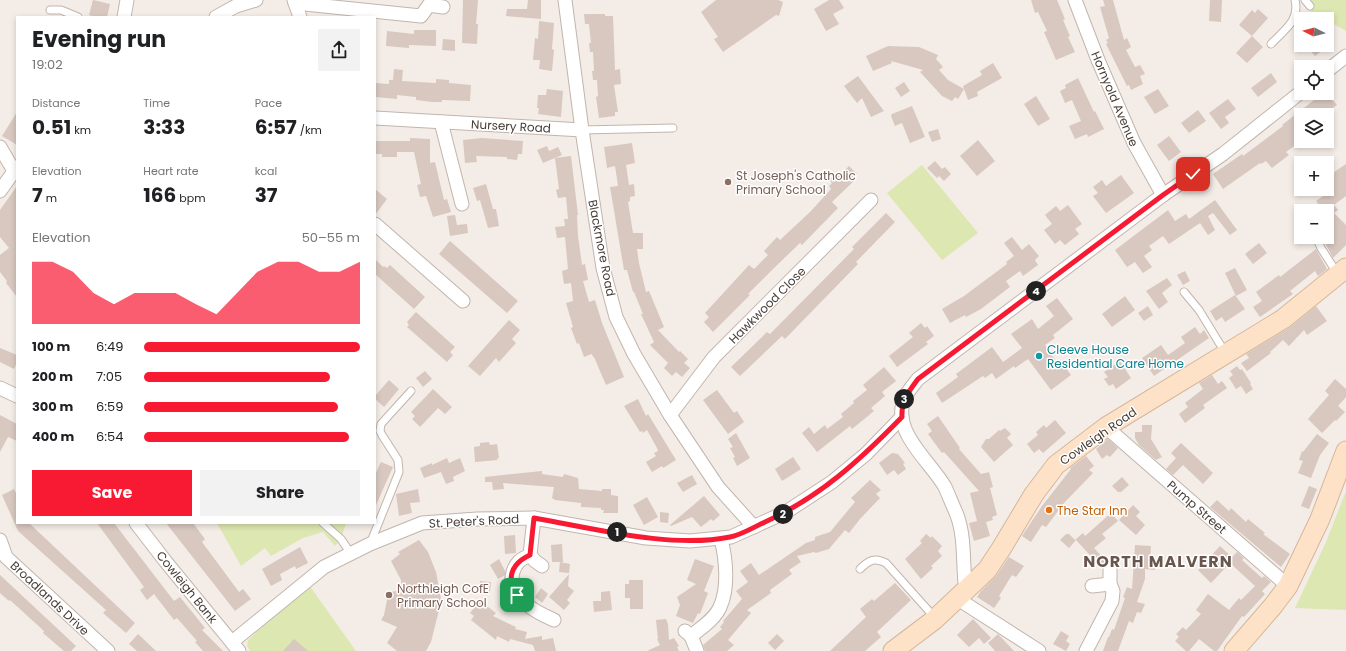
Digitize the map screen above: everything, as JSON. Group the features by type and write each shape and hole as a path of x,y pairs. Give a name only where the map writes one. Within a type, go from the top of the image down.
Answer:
{"main road":[{"name":"Cowleigh Road","path":"893,651 936,619 987,570 1002,549 1034,494 1056,465 1106,427 1283,319 1342,271"},
{"path":"1234,651 1273,606 1288,586 1320,519 1346,451"}],"street":[{"path":"124,16 127,0"},
{"path":"217,16 235,3 256,0"},
{"name":"Blackmore Road","path":"565,0 582,130 603,268 616,317 634,354 670,415 718,487 754,527"},
{"name":"Hornyold Avenue","path":"1075,0 1098,60 1134,143 1163,195"},
{"path":"300,16 295,2 421,16 428,5 443,7"},
{"path":"1334,65 1346,56"},
{"path":"1039,651 962,595 962,535 957,517 944,487 912,442 902,417 902,408 906,396 918,379 1163,195 1223,154 1294,98"},
{"name":"Nursery Road","path":"376,118 582,130"},
{"path":"441,122 462,204"},
{"path":"0,147 16,169 0,191"},
{"name":"Hawkwood Close","path":"670,415 714,357 870,200"},
{"path":"376,225 463,301"},
{"path":"0,388 16,396"},
{"name":"St. Peter's Road","path":"236,646 324,567 370,544 422,524 477,519 534,518 646,538 690,541 732,537 786,512 832,482 866,454 902,417"},
{"name":"Pump Street","path":"1106,427 1288,586"},
{"path":"534,518 530,555 542,566"},
{"name":"Cowleigh Bank","path":"137,524 166,562 236,646"},
{"path":"697,651 688,634 707,624 720,608 725,583 726,560 721,539"},
{"name":"Broadlands Drive","path":"0,540 6,557 108,651"},
{"path":"530,555 521,559 515,567 511,580 517,595 528,606 538,613 554,620"},
{"path":"1086,651 1112,601 1113,591 1110,584 1110,570"},
{"path":"1092,586 1110,584"}],"lane":[{"path":"1271,44 1293,21 1297,8 1295,0"},
{"path":"1305,0 1310,6"},
{"path":"50,10 61,10 76,16"},
{"path":"582,130 673,128"},
{"path":"1319,244 1342,271"},
{"path":"1184,292 1199,310 1226,354"},
{"path":"370,544 398,472 398,460 380,431 381,424 411,391"},
{"path":"324,524 341,539 351,554"},
{"path":"860,569 870,560 879,560 886,563 936,619"}],"green space":[{"path":"1310,0 1346,0 1346,31 1334,24 1334,12 1312,12 1307,9 1313,4"},
{"path":"922,165 978,233 942,260 887,193"},
{"path":"1346,491 1346,610 1295,608 1326,542"},
{"path":"218,524 346,524 341,539 335,546 323,532 303,538 271,556 265,548 241,566"},
{"path":"309,585 356,651 250,651 247,646 248,640"}],"building":[{"path":"93,0 110,4 107,16 89,15"},
{"path":"463,0 478,0 476,24 478,24 477,44 462,43"},
{"path":"528,0 541,0 541,19 506,16 507,9 527,9"},
{"path":"716,0 778,0 783,2 779,16 776,15 723,52 714,39 718,37 701,12"},
{"path":"829,0 839,0 844,8 833,14 839,24 826,31 814,9"},
{"path":"1031,0 1057,0 1065,19 1063,20 1070,36 1068,37 1075,52 1056,60 1044,32 1047,31 1038,12 1035,13"},
{"path":"1103,0 1113,0 1124,40 1127,38 1131,47 1126,50 1135,67 1140,65 1145,74 1140,76 1143,84 1131,90 1129,85 1127,86 1106,44 1108,43 1106,40 1109,38 1100,7 1105,6"},
{"path":"1210,0 1222,0 1221,22 1209,21"},
{"path":"1258,9 1268,18 1252,36 1239,25 1252,10 1255,13"},
{"path":"584,14 605,14 605,16 613,16 615,70 620,69 621,84 614,85 618,112 615,112 615,116 599,118 596,97 598,96 597,80 593,80 593,52 590,52 589,43 591,43 589,24 585,24"},
{"path":"539,21 554,23 552,71 539,69 540,60 533,60 535,38 538,39"},
{"path":"414,30 436,30 436,46 409,45 409,48 386,46 387,31 414,34"},
{"path":"1252,36 1263,47 1247,63 1236,53"},
{"path":"443,39 455,40 455,51 442,50"},
{"path":"888,46 919,47 938,55 936,59 943,67 939,70 948,80 964,89 958,99 955,97 952,101 942,96 920,72 923,70 891,61 892,63 873,71 866,56"},
{"path":"1311,52 1320,52 1315,56"},
{"path":"993,63 1002,78 977,92 978,96 968,100 963,86 982,75 980,71"},
{"path":"394,69 403,70 402,81 436,83 436,79 449,80 449,83 471,85 470,101 442,100 442,102 432,102 416,100 416,97 397,95 397,99 376,97 376,83 389,84 389,80 393,80"},
{"path":"1271,73 1277,82 1258,97 1251,88"},
{"path":"858,76 884,111 871,117 862,98 857,103 844,86"},
{"path":"1078,78 1104,129 1088,137 1087,134 1075,139 1069,126 1081,121 1072,100 1065,103 1060,91 1066,88 1065,85"},
{"path":"904,82 910,91 901,97 895,88"},
{"path":"547,89 563,91 561,117 538,114 538,95 546,95"},
{"path":"1158,89 1169,106 1155,114 1144,97"},
{"path":"1036,96 1050,119 1038,126 1024,104"},
{"path":"1228,99 1236,109 1225,117 1229,123 1221,129 1209,113"},
{"path":"1314,100 1333,100 1337,105 1333,108 1304,108"},
{"path":"912,106 925,137 910,143 902,123 895,126 891,116 892,114"},
{"path":"1198,110 1206,121 1189,133 1181,123"},
{"path":"16,114 16,144 2,136"},
{"path":"1294,116 1294,146 1286,152 1289,155 1272,168 1266,161 1261,164 1260,163 1223,189 1213,174 1242,154 1243,156 1283,126 1282,125"},
{"path":"938,129 941,139 932,142 928,132"},
{"path":"1169,136 1181,152 1169,161 1157,145"},
{"path":"410,138 430,139 430,163 435,162 444,200 447,199 451,212 433,217 426,196 420,197 417,185 421,184 414,152 397,152 397,157 382,157 382,154 376,154 376,141 410,141"},
{"path":"482,138 523,141 522,154 518,154 517,160 507,159 507,157 476,156 477,162 465,163 463,140"},
{"path":"978,140 995,161 977,176 960,156"},
{"path":"632,143 635,163 626,165 629,185 634,184 635,196 630,197 630,201 628,202 633,233 643,233 643,249 637,249 639,263 646,292 649,291 664,327 658,330 679,352 680,351 688,359 684,363 690,368 682,377 676,372 672,376 664,368 668,363 650,345 654,342 641,314 643,314 633,292 627,270 624,270 610,187 618,186 615,166 607,168 604,147"},
{"path":"547,146 549,151 558,147 562,155 543,163 537,150"},
{"path":"571,156 578,215 578,236 582,265 585,264 588,280 583,281 589,302 595,300 602,323 624,377 606,385 592,354 584,357 579,343 577,344 571,328 573,327 566,303 573,301 571,283 564,284 562,271 568,269 565,237 557,238 555,227 565,226 564,219 568,219 566,197 558,198 556,190 559,189 555,158"},
{"path":"935,161 942,169 945,167 951,174 944,181 939,176 937,178 927,168"},
{"path":"1346,164 1346,196 1334,205 1318,204 1316,201 1323,196 1334,196 1334,172"},
{"path":"849,166 857,174 854,177 856,179 832,202 838,208 802,245 800,243 774,268 748,294 750,295 713,332 704,322 709,317 705,313 749,265 754,269 768,255 764,251 777,237 780,240 810,212 831,189 829,186 832,183 829,180 836,173 839,176"},
{"path":"1121,175 1134,193 1106,213 1093,196 1098,193 1093,187 1102,180 1106,186"},
{"path":"486,184 493,209 496,209 499,226 488,228 480,200 477,201 473,188"},
{"path":"16,187 16,296 0,272 0,255 9,248 0,237 0,210"},
{"path":"376,190 387,199 376,214"},
{"path":"1215,200 1237,230 1230,235 1213,213 1208,216 1215,230 1208,235 1200,223 1169,244 1163,236 1149,246 1152,250 1144,256 1152,267 1143,273 1135,262 1127,267 1115,250 1168,210 1175,221 1186,214 1189,219"},
{"path":"1068,205 1082,224 1075,229 1079,234 1065,245 1060,240 1055,244 1044,230 1052,224 1045,215 1056,206 1060,211"},
{"path":"1334,205 1338,210 1334,213"},
{"path":"886,213 895,222 856,262 858,264 785,339 782,336 740,376 731,367 767,332 770,334 854,249 852,247"},
{"path":"1334,213 1346,225 1346,245 1333,258 1326,244 1334,244"},
{"path":"455,215 457,225 467,224 468,233 450,236 447,216"},
{"path":"1012,237 1022,250 1029,244 1039,256 1035,260 1038,265 1023,276 1020,271 1006,281 1010,287 981,309 950,323 942,309 964,296 1007,264 1006,262 1014,256 1004,243"},
{"path":"450,241 518,301 507,313 439,254"},
{"path":"1259,243 1267,253 1253,264 1245,254"},
{"path":"1316,249 1327,269 1318,276 1315,271 1290,291 1293,294 1260,317 1253,307 1262,301 1256,292 1279,275 1280,277"},
{"path":"376,260 383,267 384,266 387,268 390,265 425,297 414,309 376,275"},
{"path":"1235,268 1247,290 1236,296 1225,273"},
{"path":"1185,271 1190,281 1183,285 1177,275"},
{"path":"1167,278 1172,285 1162,293 1168,302 1159,309 1146,291"},
{"path":"1235,295 1245,309 1225,322 1222,317 1216,321 1210,311"},
{"path":"1125,296 1135,310 1112,327 1102,314"},
{"path":"1057,298 1073,319 1053,335 1055,338 1045,345 1059,366 1062,363 1071,375 1051,390 1028,359 1015,368 1014,366 996,379 992,373 985,378 983,376 942,403 936,393 958,377 956,374 992,347 1003,362 1022,348 1011,334 1032,319 1038,329 1054,316 1046,306"},
{"path":"1148,306 1153,315 1144,321 1138,313"},
{"path":"1316,306 1327,321 1307,335 1304,330 1289,346 1283,340 1270,352 1271,353 1247,371 1241,363 1249,358 1246,354 1289,328"},
{"path":"416,312 455,347 450,352 453,355 447,362 407,327 409,325 407,322"},
{"path":"509,320 520,330 512,339 516,343 499,362 496,358 480,376 468,366"},
{"path":"921,323 925,328 927,326 934,336 926,342 928,344 897,367 889,356 913,337 909,333"},
{"path":"1195,327 1200,334 1204,330 1209,338 1154,376 1142,358 1161,345 1168,355 1185,343 1181,337"},
{"path":"0,348 16,355 16,364 14,369 0,362"},
{"path":"1120,361 1131,378 1116,389 1113,384 1109,386 1104,379 1108,377 1104,372"},
{"path":"1237,366 1240,370 1242,369 1253,389 1246,394 1241,386 1236,389 1229,378 1233,375 1230,371"},
{"path":"884,367 896,381 882,392 885,396 871,408 874,411 852,429 850,426 817,452 802,433 809,427 814,434 825,425 827,429 843,417 841,414 854,403 853,401 867,390 863,385"},
{"path":"425,371 432,379 423,387 416,378"},
{"path":"1212,375 1218,384 1222,381 1227,388 1203,405 1205,408 1185,423 1179,414 1188,407 1185,403 1203,389 1199,383"},
{"path":"1335,379 1346,389 1346,397 1338,406 1345,412 1322,433 1308,419 1329,395 1325,391"},
{"path":"389,380 399,389 384,407 376,400 376,395"},
{"path":"433,389 452,407 445,414 438,408 420,427 412,419 415,416 411,412"},
{"path":"717,390 734,413 737,411 744,422 728,434 703,400"},
{"path":"638,399 646,416 648,414 676,460 663,468 662,466 652,472 646,462 656,456 654,453 658,451 657,448 647,430 643,433 642,431 640,432 624,406"},
{"path":"0,415 16,423 16,441 8,437 0,452"},
{"path":"938,416 960,448 959,449 981,474 989,472 993,487 990,488 997,515 992,517 993,520 986,522 990,536 974,541 969,523 977,521 970,493 979,491 944,452 942,453 928,434 932,431 927,424"},
{"path":"1055,420 1066,433 1043,453 1039,449 1034,453 1027,444 1038,435 1036,432 1044,425 1046,428"},
{"path":"1142,425 1152,425 1151,439 1162,457 1156,460 1139,445 1135,438 1135,432 1142,432"},
{"path":"1005,428 1011,434 1007,438 1013,445 994,462 981,447 986,439 989,439 999,430 1000,431"},
{"path":"736,433 750,458 737,466 733,458 735,457 730,448 733,447 728,439"},
{"path":"1317,434 1329,443 1320,455 1311,478 1298,473 1303,461 1299,460 1302,451 1303,452"},
{"path":"1108,439 1118,448 1110,457 1107,455 1102,459 1096,449"},
{"path":"489,442 490,445 497,444 498,460 475,462 474,447 480,446 480,443"},
{"path":"1181,443 1213,473 1203,484 1183,465 1173,475 1166,469 1176,458 1171,453"},
{"path":"892,453 898,454 905,463 903,464 906,469 898,475 894,470 887,475 879,463"},
{"path":"1086,456 1094,466 1089,470 1093,473 1064,503 1046,527 1042,525 1031,542 1022,536 1042,506 1071,469 1070,468"},
{"path":"793,457 801,469 782,481 775,469"},
{"path":"447,458 449,463 460,458 465,471 453,477 454,481 446,484 441,472 424,478 420,468 432,463 432,465"},
{"path":"381,462 393,467 376,505 376,473"},
{"path":"542,471 542,474 563,477 564,474 578,478 579,489 602,491 602,489 611,489 611,495 618,496 618,513 603,513 604,510 601,510 601,508 581,507 581,503 555,500 552,498 554,487 503,483 504,489 493,490 492,482 485,482 485,477"},
{"path":"692,475 697,484 683,492 677,483"},
{"path":"1122,477 1129,485 1121,492 1118,492 1112,486"},
{"path":"870,480 881,490 876,494 880,498 849,533 845,530 829,549 797,556 801,562 789,570 792,574 770,590 771,593 747,610 751,613 728,640 734,645 727,651 705,651 703,645 722,629 720,627 724,622 723,621 742,599 736,591 748,582 740,571 751,563 759,575 806,543 815,540 815,537 830,532 855,502 851,498"},
{"path":"1309,486 1317,489 1309,509 1301,506"},
{"path":"14,489 16,494 16,524 30,524 135,623 126,633 103,613 106,610 18,531 2,495"},
{"path":"418,489 420,502 410,503 412,513 399,516 396,494"},
{"path":"704,496 720,515 713,521 711,519 701,527 692,517 671,526 670,525"},
{"path":"647,497 658,517 644,525 633,505"},
{"path":"1217,500 1229,511 1231,508 1246,522 1248,519 1265,533 1263,534 1290,554 1281,567 1210,507"},
{"path":"1133,505 1140,512 1136,516 1145,525 1136,535 1119,520"},
{"path":"660,512 669,513 668,523 660,522"},
{"path":"1111,513 1118,521 1102,534 1106,538 1094,548 1106,561 1100,566 1076,540 1069,548 1060,540 1066,534 1069,534 1075,540 1083,533 1085,536"},
{"path":"98,524 115,524 174,601 180,597 205,628 202,630 223,651 203,651 195,642 197,641 177,618 174,620 154,594 147,600 140,590 144,587"},
{"path":"167,524 194,524 205,539 202,542 239,592 243,589 251,599 235,611"},
{"path":"926,534 931,538 932,536 942,546 938,551 942,556 931,566 933,568 921,579 905,559 922,543 920,541"},
{"path":"515,535 516,553 505,554 504,536"},
{"path":"419,540 428,552 436,572 441,599 431,642 426,651 397,651 387,643 397,627 381,620 384,615 387,600 385,593 402,590 401,580 391,561 400,554 398,552"},
{"path":"562,544 563,562 552,562 551,545"},
{"path":"1135,545 1151,546 1150,560 1156,560 1155,570 1145,569 1145,579 1137,602 1145,604 1141,613 1137,612 1133,623 1129,621 1118,651 1103,651 1112,629 1114,630 1125,598 1123,597 1127,587 1132,589"},
{"path":"1220,546 1232,557 1237,552 1244,558 1242,560 1262,578 1264,576 1271,582 1262,591 1265,594 1244,617 1242,616 1217,651 1214,651 1199,639 1189,651 1186,651 1175,641 1179,637 1176,634 1183,627 1186,630 1201,614 1196,610 1208,594 1229,610 1239,598 1241,600 1255,586 1230,563 1211,583 1198,570"},
{"path":"300,547 308,563 296,569 295,566 280,574 282,580 271,586 262,569"},
{"path":"1009,557 1024,566 1016,577 1012,575 999,596 1001,598 994,608 977,597 996,576"},
{"path":"499,559 505,571 505,575 498,579 490,565"},
{"path":"695,559 714,566 704,591 708,593 700,614 698,613 693,623 676,616 680,605 677,597 696,584 687,580"},
{"path":"560,562 570,564 569,573 559,572"},
{"path":"569,574 568,586 574,591 567,600 570,603 564,610 549,597"},
{"path":"0,575 76,646 71,651 64,651 43,633 44,631 10,600 9,601 0,593"},
{"path":"629,580 643,580 643,609 630,609 630,598 625,598 625,584 629,584"},
{"path":"480,581 491,582 490,592 479,591"},
{"path":"895,583 911,600 877,632 881,637 865,651 830,651 866,617 860,609 872,599 874,601"},
{"path":"541,588 548,594 542,603 535,597"},
{"path":"610,591 612,610 594,612 593,601 601,601 601,592"},
{"path":"480,601 496,613 493,616 516,627 515,629 527,632 525,639 542,636 542,640 553,638 556,651 535,651 533,645 510,639 509,642 497,636 496,640 471,620 474,616 470,613"},
{"path":"666,619 668,624 669,640 674,638 679,646 677,647 679,651 647,651 660,645 657,639 656,620"},
{"path":"973,619 991,638 984,644 979,638 969,647 957,635"},
{"path":"1061,631 1069,636 1066,641 1070,644 1066,651 1053,644"},
{"path":"138,634 156,651 137,651 129,644"},
{"path":"777,634 784,641 775,650 768,643"},
{"path":"998,634 1014,651 995,651 988,643"},
{"path":"294,639 308,651 283,651"}],"place":[{"name":"St Joseph's Catholic Primary School","path":"728,182"},
{"name":"Cleeve House Residential Care Home","path":"1039,356"},
{"name":"The Star Inn","path":"1049,510"},
{"name":"Northleigh CofE Primary School","path":"389,595"}],"district":[{"name":"NORTH MALVERN","path":"1158,561"}],"route":[{"path":"517,595 511,580 515,567 521,559 530,555 534,518 646,538 690,541 732,537 748,531 786,512 832,482 866,454 902,417 902,408 906,396 918,379 1193,174"}]}
